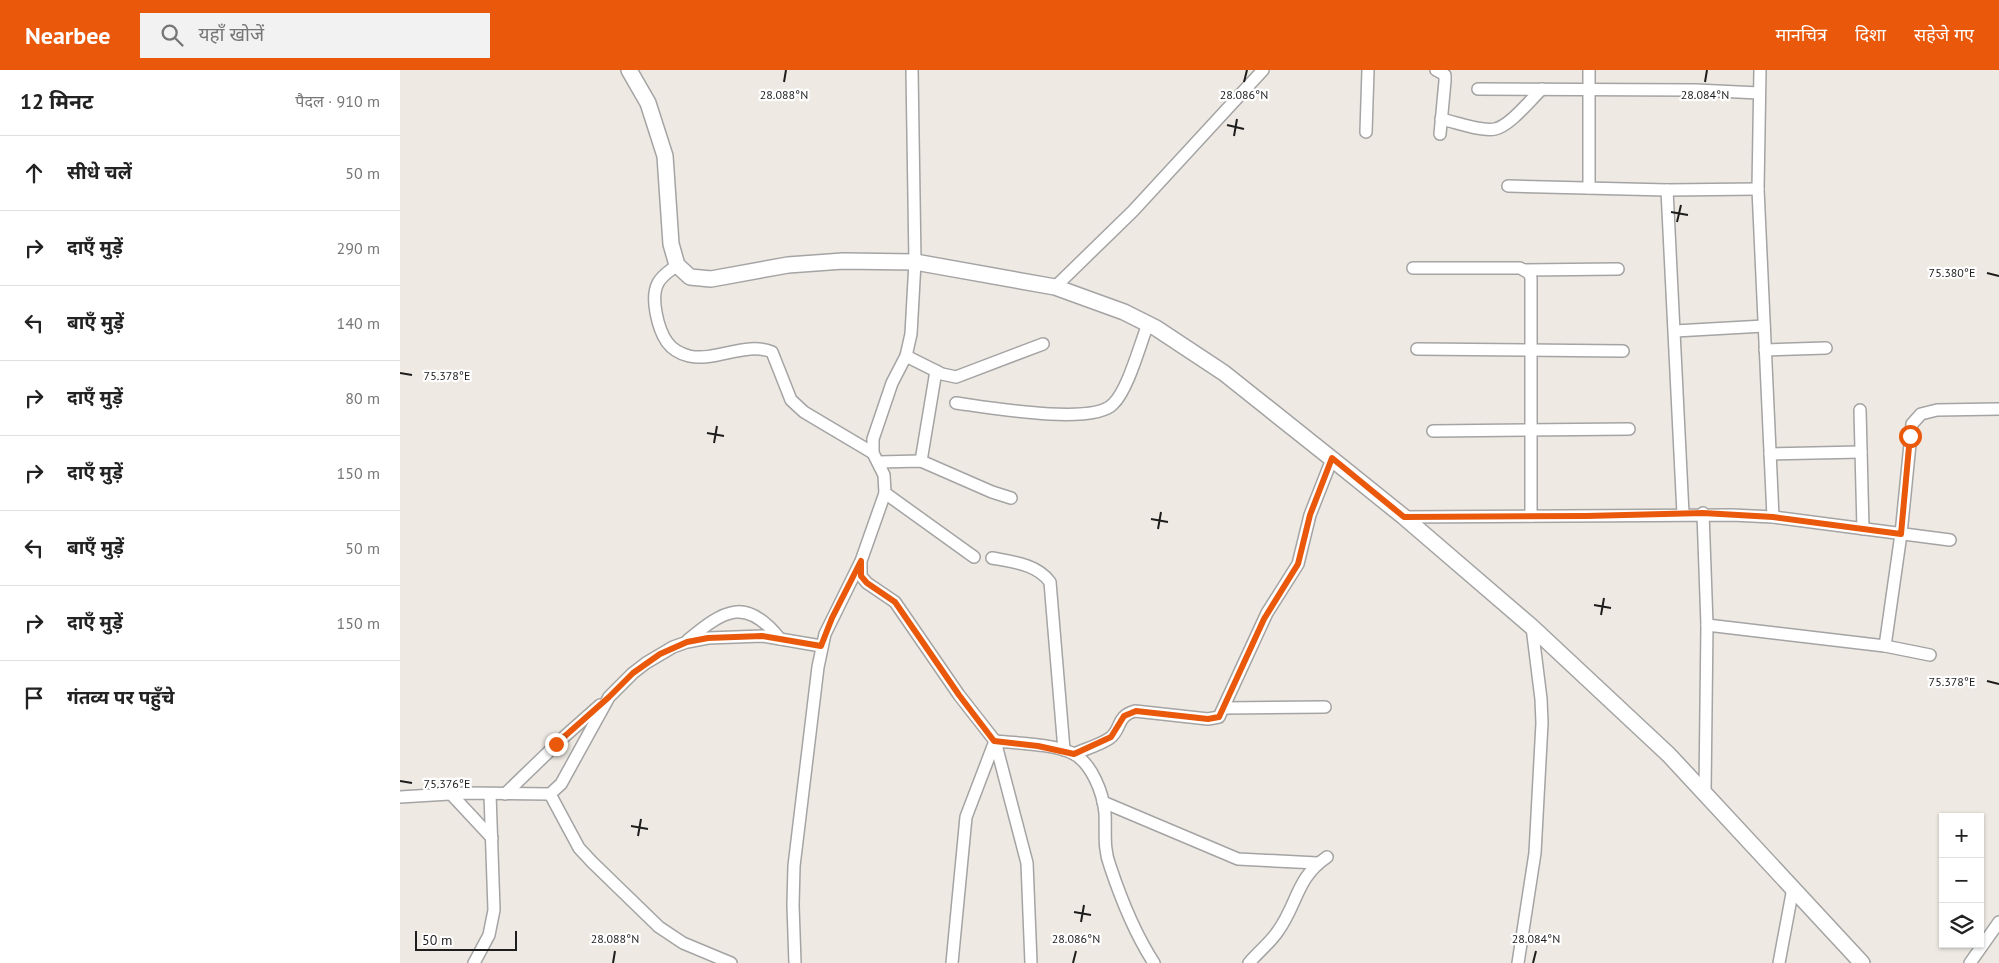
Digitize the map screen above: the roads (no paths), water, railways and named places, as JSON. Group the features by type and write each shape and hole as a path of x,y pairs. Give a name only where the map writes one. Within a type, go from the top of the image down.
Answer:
{"street":[{"path":"629,70 648,103 666,156 671,244 677,265 690,277 711,279 788,265 843,261 915,262 1055,287 1124,312 1148,324 1224,373 1332,458 1532,627 1622,709 1705,791 1862,963"},
{"path":"795,963 794,866 821,646 832,618 861,561 885,493 884,474 871,447 894,379 906,356 911,334 915,262 912,70"},
{"path":"1055,287 1133,211 1262,70"},
{"path":"1366,132 1368,70"},
{"path":"1436,70 1445,75 1446,81 1440,134"},
{"path":"1589,70 1589,188"},
{"path":"1760,70 1758,189 1773,517"},
{"path":"1478,88 1696,90 1759,93"},
{"path":"1442,119 1486,129 1497,129 1508,122 1542,90"},
{"path":"1508,186 1667,190 1758,189"},
{"path":"1667,190 1683,514"},
{"path":"677,265 662,277 657,285 655,295 661,331 668,343 677,351 688,356 700,357 759,348 772,352 791,400 804,412 876,458 931,464 992,492 1011,498"},
{"path":"1414,268 1525,270 1618,268"},
{"path":"1525,270 1531,278 1531,516"},
{"path":"956,403 1042,413 1095,413 1105,411 1112,406 1122,392 1148,324"},
{"path":"1675,331 1764,326"},
{"path":"906,356 936,371 956,378 1043,344"},
{"path":"1765,350 1826,348"},
{"path":"1417,350 1623,351"},
{"path":"921,462 936,371"},
{"path":"1886,646 1901,534 1912,424 1921,414 1937,410 1999,409"},
{"path":"1860,410 1863,529"},
{"path":"1433,431 1629,429"},
{"path":"1770,454 1861,452"},
{"path":"1069,752 1111,737 1129,712 1136,711 1213,719 1219,717 1225,708 1264,619 1298,564 1310,515 1332,458"},
{"path":"885,493 974,556"},
{"path":"1404,517 1703,513 1773,517 1950,540"},
{"path":"1703,513 1707,625 1705,791"},
{"path":"992,558 1032,567 1044,574 1050,582 1069,752"},
{"path":"861,561 861,576 867,583 895,602 959,695 994,741 1027,863 1032,963"},
{"path":"687,642 714,619 736,612 752,614 762,620 780,638"},
{"path":"1707,625 1886,646 1930,655"},
{"path":"1518,963 1535,853 1542,723 1532,627"},
{"path":"505,794 633,673 673,647 708,638 762,636 821,646"},
{"path":"400,797 451,794 550,794 561,784 609,697"},
{"path":"1225,708 1325,707"},
{"path":"994,741 1069,752 1092,772 1103,802 1104,836 1110,866 1135,928 1154,963"},
{"path":"952,963 966,817 994,741"},
{"path":"451,794 492,838"},
{"path":"474,963 489,935 494,910 490,794"},
{"path":"550,794 579,848 659,927 683,943 730,963"},
{"path":"1103,802 1238,859 1317,864"},
{"path":"1249,963 1279,930 1303,881 1317,864 1327,857"},
{"path":"1779,963 1793,888"},
{"path":"1970,963 1999,922"}]}
